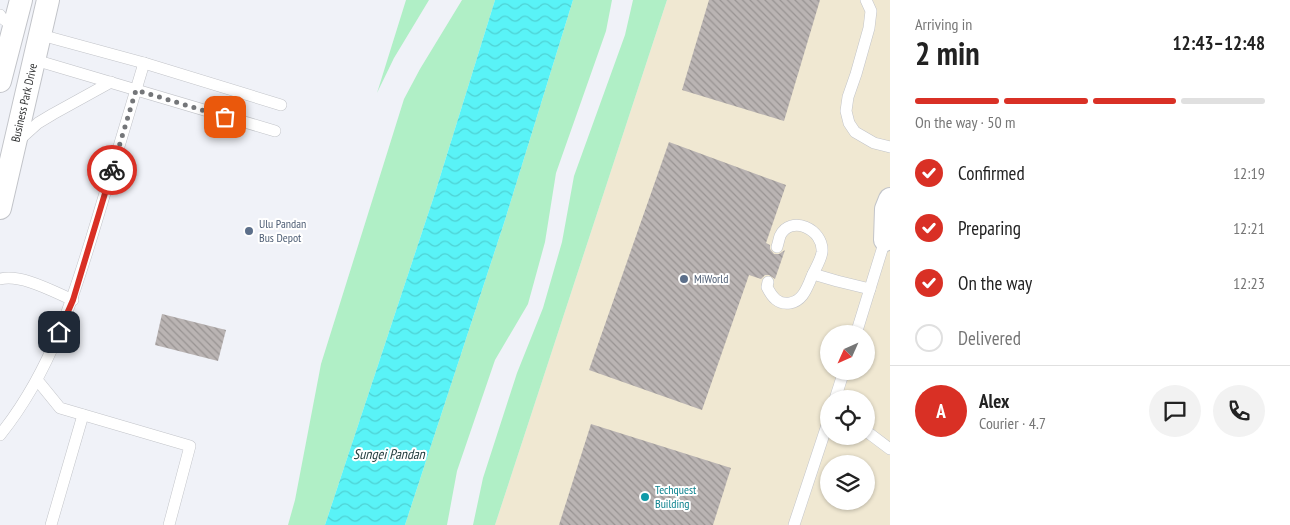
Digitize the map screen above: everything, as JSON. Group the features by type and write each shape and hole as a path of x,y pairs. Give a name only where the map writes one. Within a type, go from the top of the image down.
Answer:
{"street":[{"path":"0,81 7,21 21,0"},
{"name":"Business Park Drive","path":"0,208 48,0"},
{"path":"888,238 886,209 890,200"}],"lane":[{"path":"866,0 871,11 868,28 848,97 846,111 848,123 855,132 874,142 890,147"},
{"path":"40,35 144,63 281,105"},
{"path":"34,60 275,131"},
{"path":"0,435 38,381 73,300 144,63"},
{"path":"15,143 38,123 111,82"},
{"path":"768,282 767,287 772,296 780,302 792,303 803,295 822,253 820,239 814,231 802,226 787,228 781,234 777,247"},
{"path":"859,325 888,238"},
{"path":"812,274 836,282 870,289"},
{"path":"0,280 9,277 25,281 73,300"},
{"path":"38,381 60,408 190,446 169,525"},
{"path":"51,525 83,415"},
{"path":"875,438 890,449"},
{"path":"794,525 820,445"}],"shaded area":[{"path":"667,0 890,0 890,525 495,525"}],"green space":[{"path":"406,0 429,0 394,58 377,93"},
{"path":"462,0 495,0 435,193 325,525 288,525 295,500 321,364 404,99"},
{"path":"573,0 612,0 606,31 556,173 545,242 528,304 495,360 457,471 447,525 405,525 505,220"},
{"path":"633,0 667,0 495,525 473,525 483,478 517,373 543,308 562,242 574,176 625,35"}],"water":[{"name":"Sungei Pandan","path":"495,0 573,0 505,220 405,525 325,525 435,193"}],"building":[{"path":"709,0 820,0 784,121 682,90"},
{"name":"MiWorld","path":"669,142 786,185 766,243 770,245 770,249 774,254 779,254 785,250 775,279 769,275 765,275 761,279 749,275 702,410 589,370"},
{"path":"162,314 226,330 218,361 155,345"},
{"name":"Techquest Building","path":"591,424 731,468 713,525 559,525"}],"way so far":[{"path":"112,170 136,90 225,117"}],"place":[{"name":"Ulu Pandan Bus Depot","path":"249,231"},
{"name":"MiWorld","path":"684,279"},
{"name":"Techquest Building","path":"645,497"}],"route":[{"path":"59,332 73,300 112,170"}]}
